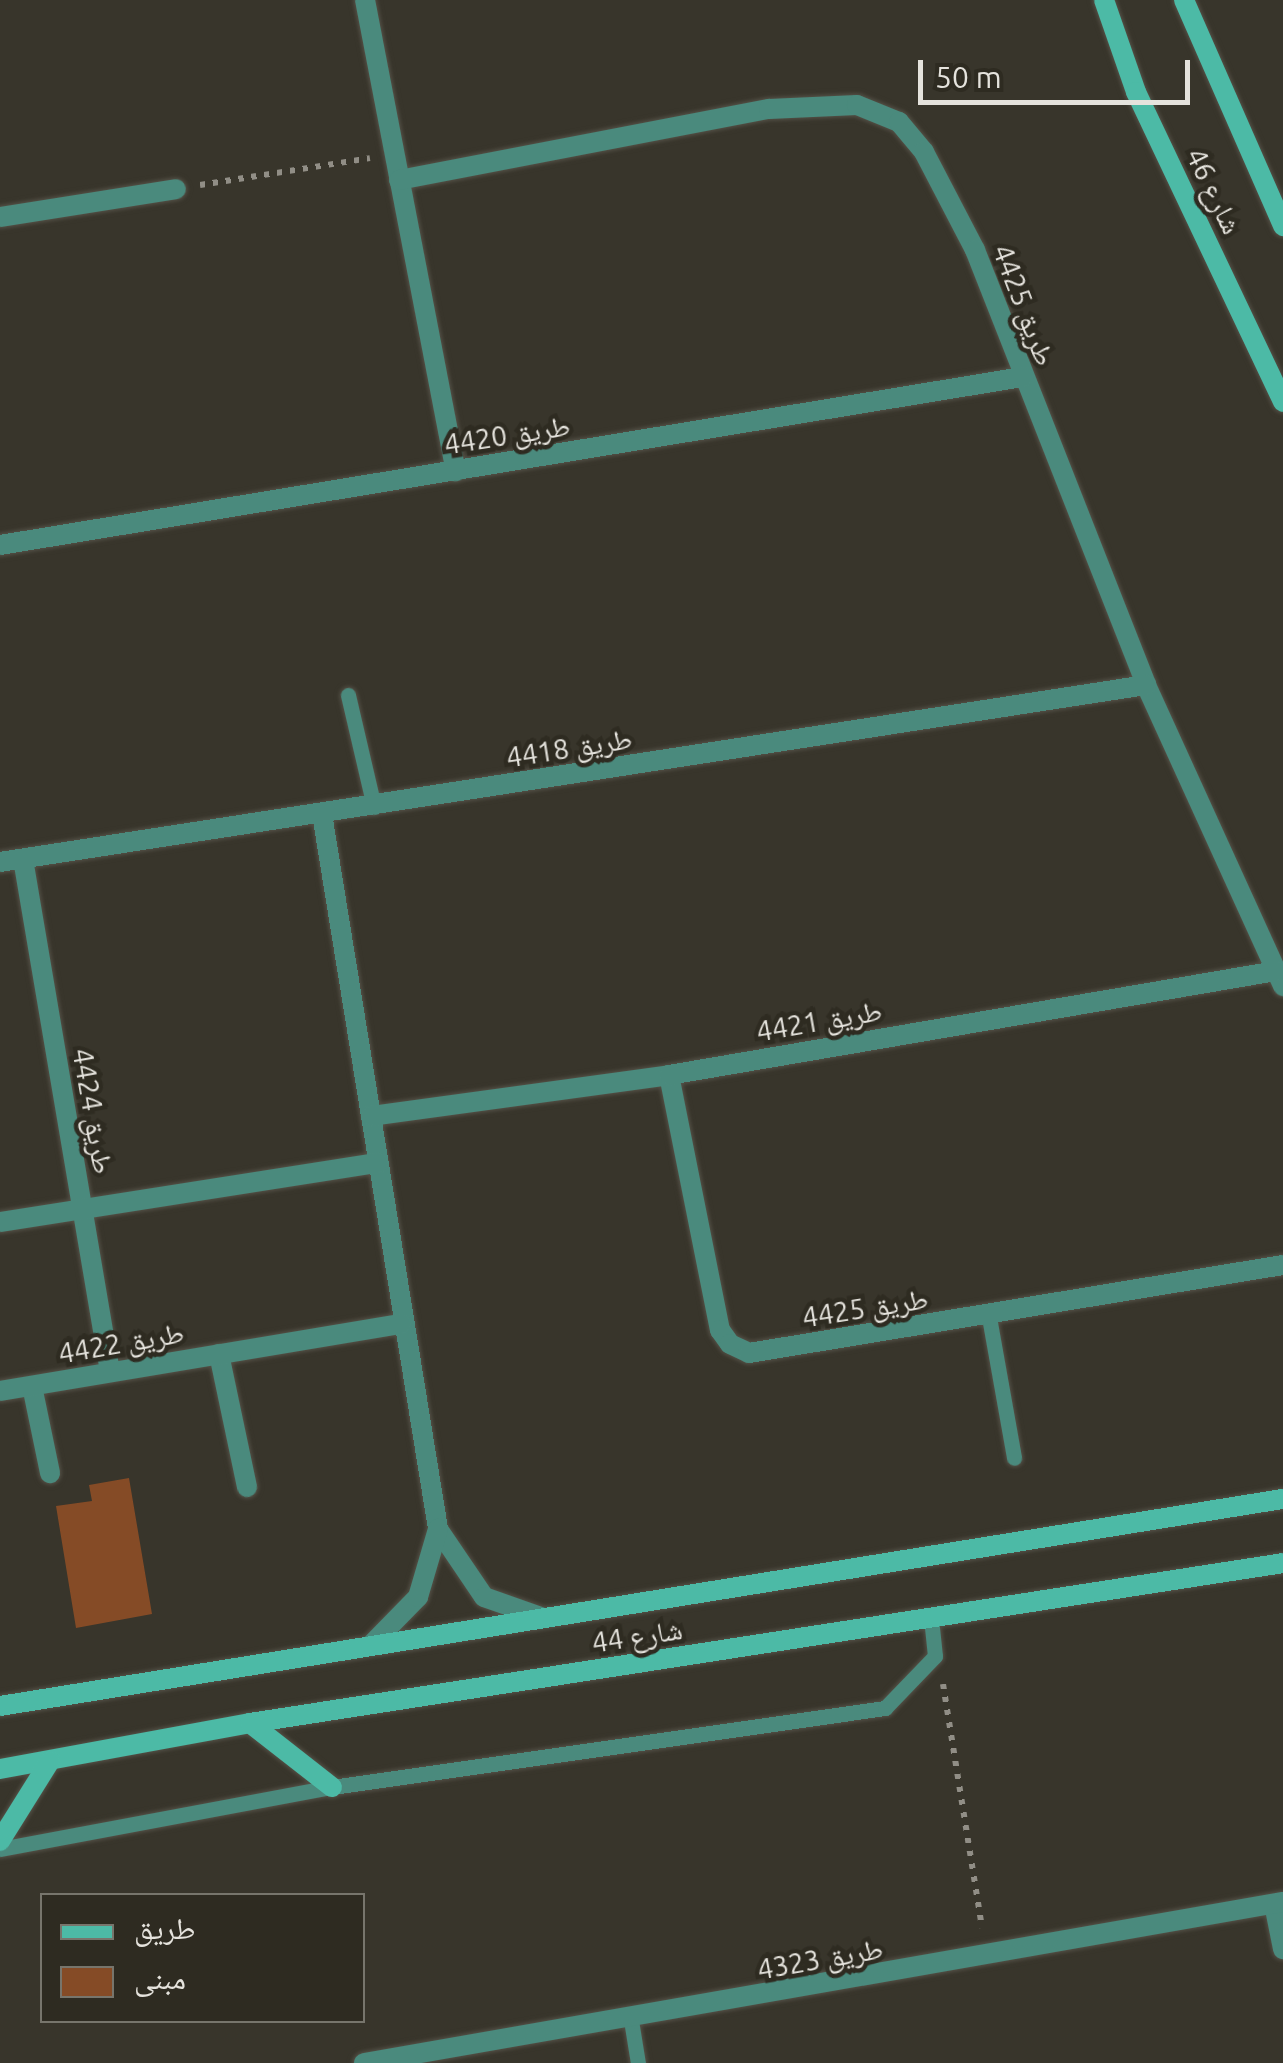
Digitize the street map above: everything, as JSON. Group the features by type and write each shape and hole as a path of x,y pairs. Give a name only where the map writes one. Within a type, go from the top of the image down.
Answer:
{"main road":[{"name":"شارع 46","path":"1104,0 1136,92 1283,402"},
{"name":"شارع 46","path":"1184,0 1283,226"},
{"name":"شارع 44","path":"0,1706 1283,1499"},
{"name":"شارع 44","path":"0,1769 250,1723 1283,1563"},
{"path":"250,1723 332,1787"},
{"path":"0,1842 50,1761"}],"street":[{"path":"365,0 456,471"},
{"name":"طريق 4425","path":"399,180 768,108 857,106 899,122 924,152 974,250 1146,685 1279,978"},
{"path":"0,217 176,189"},
{"name":"طريق 4420","path":"0,546 1023,377"},
{"name":"طريق 4418","path":"0,862 1146,685"},
{"path":"322,814 401,1324 438,1529 484,1597 541,1617"},
{"name":"طريق 4424","path":"23,860 110,1372"},
{"name":"طريق 4421","path":"371,1116 669,1075 1279,978"},
{"name":"طريق 4425","path":"669,1075 720,1330 730,1344 749,1354 1283,1265"},
{"path":"0,1222 378,1164"},
{"name":"طريق 4422","path":"0,1391 401,1324"},
{"name":"طريق 4422","path":"219,1354 247,1487"},
{"name":"طريق 4422","path":"32,1386 50,1473"},
{"path":"372,1644 418,1597 438,1529"},
{"path":"1279,1903 1283,1949"},
{"name":"طريق 4323","path":"364,2063 631,2020 1279,1903"}],"lane":[{"path":"348,695 374,807"},
{"path":"989,1317 1014,1458"},
{"path":"0,1849 332,1787 885,1708 935,1656 931,1619"},
{"path":"631,2020 638,2063"}],"path":[{"path":"176,189 380,156 399,180"},
{"path":"935,1656 948,1702 986,1954"}],"building":[{"path":"129,1478 152,1614 76,1628 56,1506 92,1501 89,1485"}]}
